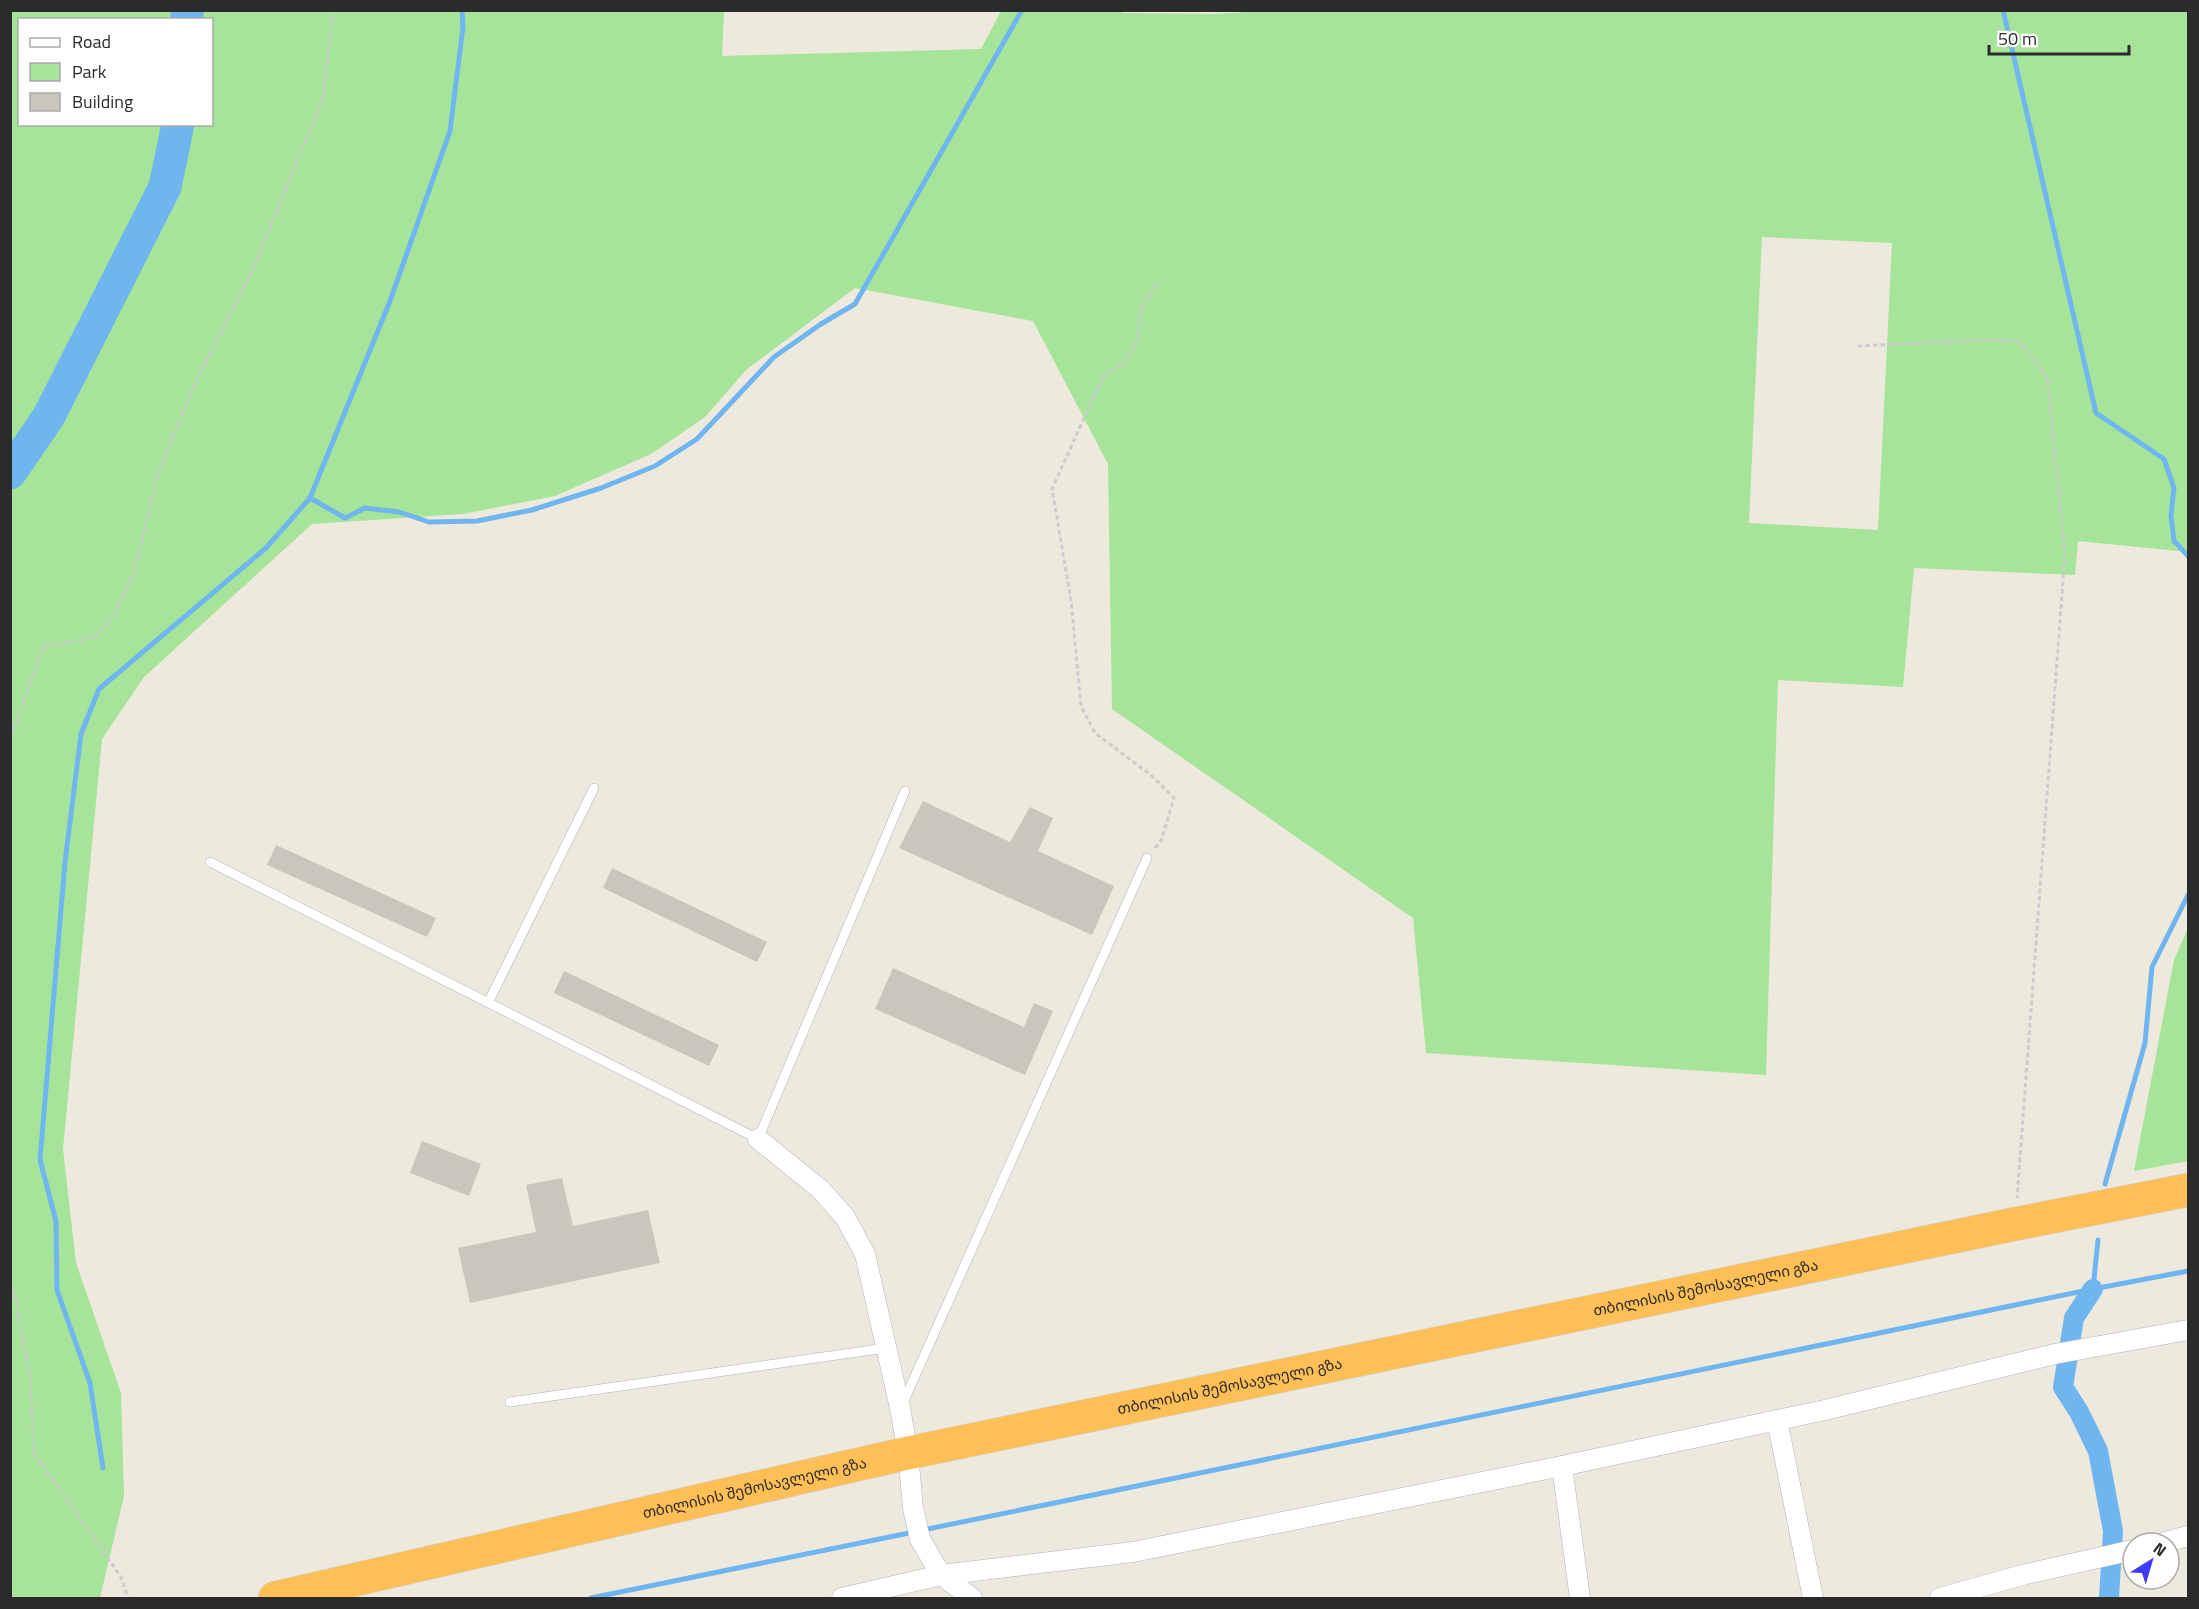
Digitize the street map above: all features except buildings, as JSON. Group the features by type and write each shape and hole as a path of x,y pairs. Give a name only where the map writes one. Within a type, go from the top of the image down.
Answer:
{"highway":[{"name":"თბილისის შემოსავლელი გზა","path":"275,1599 908,1453 2188,1190"}],"street":[{"path":"758,1139 820,1189 845,1217 865,1254 900,1408 908,1453 913,1508 920,1539 941,1575 972,1599"},
{"path":"842,1599 941,1575 1133,1552 1562,1466 1777,1420 2055,1354 2188,1331"},
{"path":"1777,1420 1813,1599"},
{"path":"1562,1466 1580,1599"},
{"path":"1940,1599 2026,1574 2121,1554"}],"lane":[{"path":"488,1003 594,788"},
{"path":"210,862 758,1139 905,791"},
{"path":"900,1408 1147,858"},
{"path":"510,1402 886,1348"}],"path":[{"path":"10,739 43,647 95,637 115,614 134,573 157,476 194,386 252,271 323,98 333,10"},
{"path":"1147,858 1161,841 1174,798 1151,775 1095,733 1081,706 1071,600 1052,489 1103,376 1126,362 1138,337 1141,308 1159,281"},
{"path":"1858,346 1988,340 2019,341 2047,377 2065,554 2015,1224"},
{"path":"10,1283 14,1291 30,1376 34,1453 121,1577 128,1599"}],"green space":[{"path":"1121,10 1122,13 1216,14 1276,10 2188,11 2188,552 2078,541 2075,575 1914,568 1903,687 1778,680 1766,1075 1426,1053 1413,918 1112,709 1108,464 1033,321 855,288 746,370 705,417 651,454 555,496 463,514 312,524 144,677 102,739 63,1149 76,1263 121,1393 124,1496 100,1598 11,1598 11,11 724,11 722,56 981,49 1001,11","holes":["1762,237 1892,243 1878,530 1749,523"]},
{"path":"2188,928 2188,1161 2134,1171 2174,960"}],"waterway":[{"path":"187,10 187,18"},
{"path":"103,1468 90,1383 57,1290 56,1221 40,1160 65,862 81,734 99,689 266,548 310,498 390,301 450,131 463,27 462,10"},
{"path":"310,498 345,518 365,508 399,512 429,522 477,521 532,510 601,488 655,466 697,439 774,357 821,324 855,304 1022,10"},
{"path":"2003,10 2096,413 2164,459 2174,488 2171,516 2174,541 2188,556"},
{"path":"10,473 49,416 165,187 178,126"},
{"path":"2105,1184 2145,1043 2152,967 2188,895"},
{"path":"2093,1289 2098,1240"},
{"path":"923,1530 2188,1271"},
{"path":"2093,1289 2074,1318 2063,1387 2079,1412 2098,1451 2113,1531 2109,1598"},
{"path":"591,1598 914,1532"}]}
